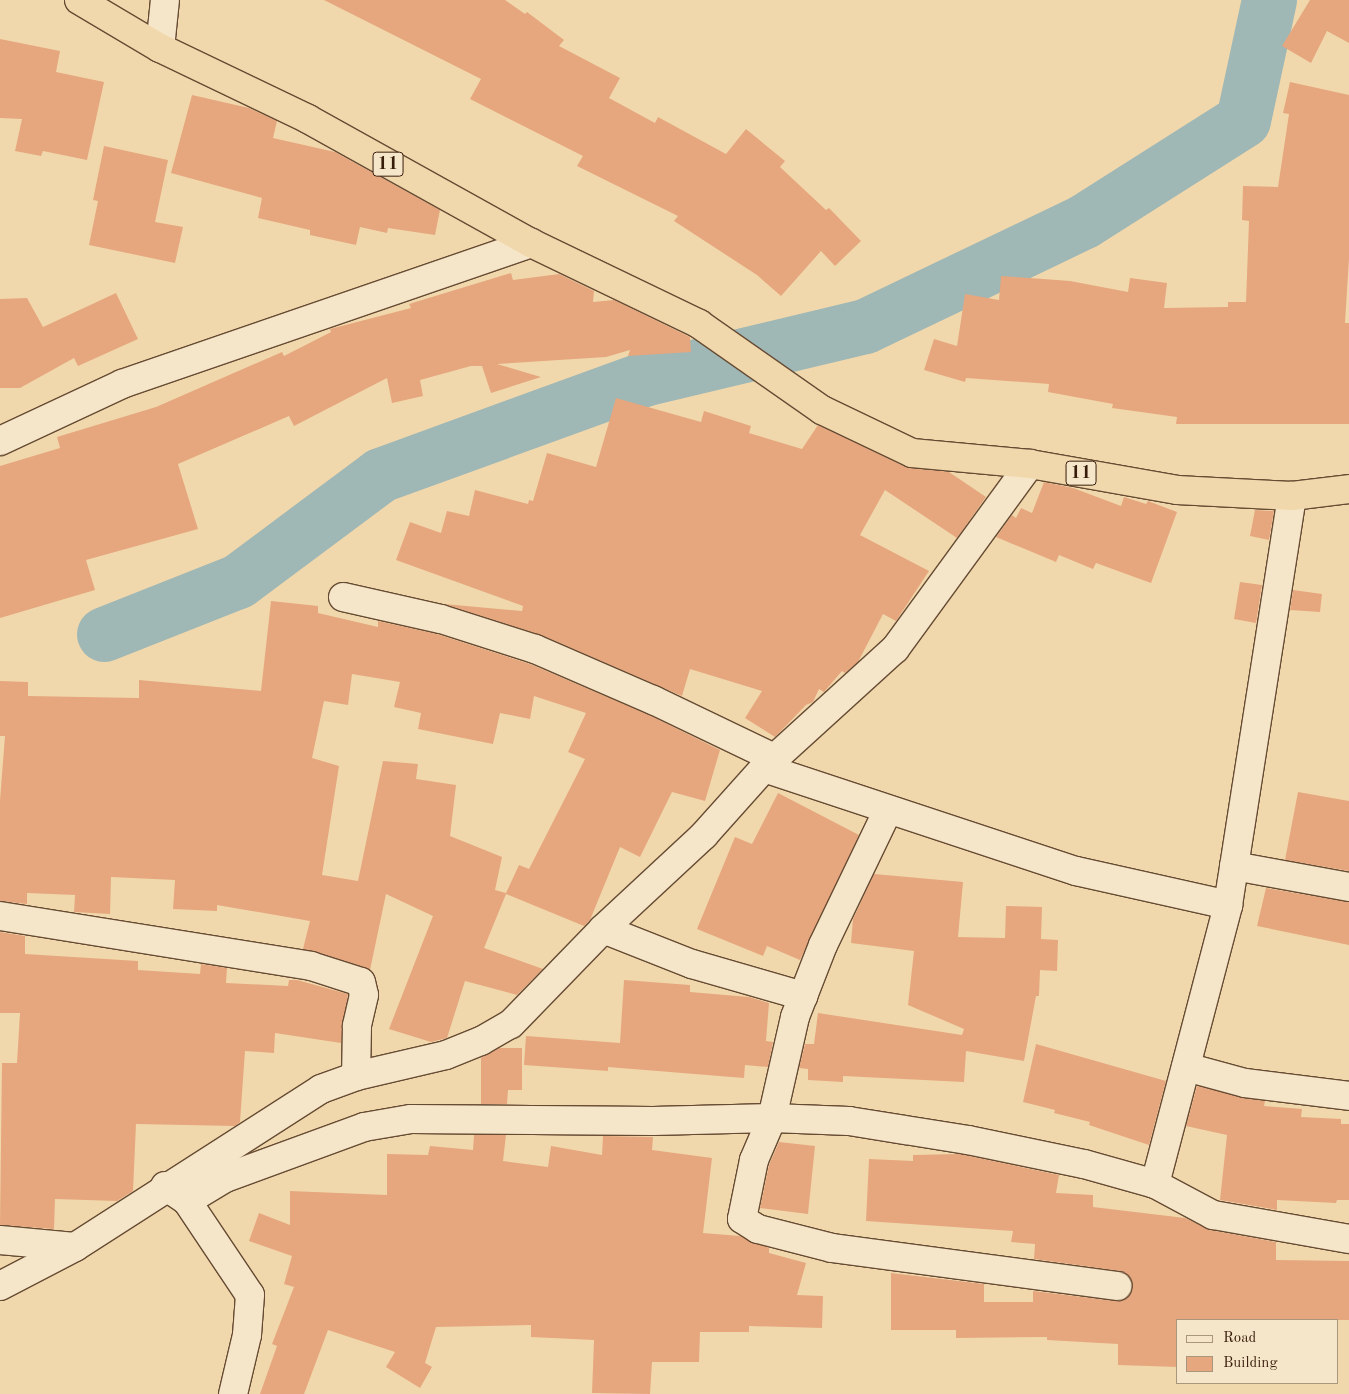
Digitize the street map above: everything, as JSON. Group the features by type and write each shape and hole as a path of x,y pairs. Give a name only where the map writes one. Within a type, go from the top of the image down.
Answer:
{"highway":[{"name":"11","path":"79,0 160,48 308,119 531,243 699,324 822,410 912,453 1030,464 1178,490 1292,496 1349,489"}],"street":[{"path":"160,48 165,0"},
{"path":"0,441 122,384 531,243"},
{"path":"176,1194 264,1124 321,1089 356,1076 446,1055 481,1041 511,1024 603,929 704,835 770,764 895,648 1030,464"},
{"path":"1155,1184 1228,905 1292,496"},
{"path":"343,597 441,619 535,649 653,700 770,764 888,810 1076,871 1228,905"},
{"path":"888,810 823,945 803,996 772,1118 754,1160 742,1214 751,1227 832,1248 1117,1286"},
{"path":"1234,866 1349,887"},
{"path":"0,916 311,966 361,982 364,995 357,1026 356,1076"},
{"path":"603,929 692,964 803,996"},
{"path":"1186,1067 1245,1083 1349,1096"},
{"path":"0,1286 176,1194 364,1128 411,1120 653,1121 772,1118 848,1121 968,1140 1084,1164 1155,1184 1213,1215 1349,1238"},
{"path":"264,1124 309,1148"},
{"path":"176,1194 250,1294 247,1335 234,1394"},
{"path":"0,1240 75,1247"}],"building":[{"path":"324,0 505,0 525,14 527,12 564,40 559,46 620,78 609,98 655,123 658,117 726,154 746,129 785,161 780,167 826,210 829,208 861,241 835,266 821,251 781,296 757,275 674,221 678,216 577,166 583,156 470,99 481,79"},
{"path":"1310,0 1349,0 1349,43 1327,31 1311,63 1282,46"},
{"path":"0,39 60,51 56,72 104,82 87,160 43,151 41,156 15,151 22,119 0,118"},
{"path":"1290,82 1349,95 1349,258 1345,323 1349,323 1349,424 1176,424 1177,417 1112,408 1113,404 1048,392 1049,384 966,378 965,382 924,370 934,339 957,346 965,294 999,300 1001,276 1070,281 1128,292 1130,278 1167,283 1164,308 1228,307 1228,302 1246,302 1249,221 1242,220 1243,186 1278,187 1289,114 1283,113"},
{"path":"192,95 249,108 277,121 273,138 335,152 440,210 435,235 388,228 387,233 360,227 356,245 310,235 310,230 258,218 262,198 171,173"},
{"path":"104,146 168,160 155,222 183,227 175,263 89,245 98,201 93,200"},
{"path":"511,273 513,280 559,274 594,291 593,302 614,300 690,337 691,352 628,356 630,350 606,357 497,364 541,377 491,393 482,366 471,366 420,380 423,396 392,403 387,378 294,426 289,416 178,464 198,529 86,560 95,590 0,618 0,466 60,448 57,437 156,407 282,352 284,356 331,332 330,329 411,308 409,304"},
{"path":"116,293 138,339 78,366 74,358 20,388 0,388 0,299 27,298 43,327"},
{"path":"616,398 701,422 704,411 751,426 749,433 802,449 818,425 906,467 949,472 986,497 957,538 885,490 860,535 929,571 896,621 883,614 858,662 845,673 842,671 824,692 819,689 813,702 806,705 775,737 745,718 762,691 690,669 682,696 541,635 444,604 522,611 523,606 396,560 410,522 441,533 447,511 469,516 475,490 528,504 529,500 533,501 547,453 596,467"},
{"path":"1044,482 1073,488 1121,506 1124,497 1146,504 1148,501 1177,512 1151,583 1096,563 1093,569 1059,555 1056,562 996,537 1012,515 1016,518 1021,508 1032,513"},
{"path":"1255,510 1274,511 1269,540 1250,536"},
{"path":"1240,582 1262,585 1256,623 1234,619"},
{"path":"1293,590 1322,594 1320,612 1290,610"},
{"path":"271,601 318,606 318,613 378,627 378,621 437,634 530,664 647,714 720,750 705,801 672,792 640,857 620,847 590,920 584,926 506,894 484,948 543,969 517,995 465,981 447,1038 431,1042 389,1029 433,916 386,894 370,970 303,949 310,921 217,905 217,911 173,909 175,880 111,877 110,914 74,912 75,895 27,893 27,904 0,901 0,800 5,736 0,736 0,681 28,682 28,696 139,698 139,680 261,691","holes":["352,674 400,682 394,707 421,713 418,729 493,744 500,713 530,719 534,696 586,713 568,752 585,759 529,869 519,865 506,893 495,890 502,857 450,836 456,785 416,779 418,764 383,761 358,881 322,875 339,766 312,758 324,701 348,705"]},
{"path":"1298,792 1349,801 1349,871 1285,860"},
{"path":"778,793 859,835 800,960 767,946 763,956 697,929 735,837 752,844"},
{"path":"874,874 963,882 958,937 1005,938 1006,906 1042,907 1041,939 1058,940 1057,971 1040,970 1039,996 1036,996 1024,1061 966,1051 964,1082 843,1076 843,1082 808,1080 808,1069 799,1068 805,1044 814,1044 818,1013 962,1035 964,1029 908,1005 914,951 851,943 853,919"},
{"path":"1266,888 1349,902 1349,945 1257,926"},
{"path":"0,932 25,936 25,954 138,961 138,970 200,974 201,964 227,968 226,983 288,986 289,980 297,980 348,994 341,1043 275,1033 274,1053 245,1051 240,1122 235,1126 136,1124 133,1191 117,1201 55,1199 54,1229 0,1225 2,1063 17,1063 20,1013 0,1013"},
{"path":"624,980 690,985 690,992 749,997 769,1003 766,1041 773,1042 768,1067 745,1065 744,1078 608,1067 608,1071 524,1065 526,1036 620,1043"},
{"path":"1036,1044 1166,1081 1149,1145 1089,1125 1090,1122 1054,1113 1055,1110 1023,1102"},
{"path":"499,1048 522,1048 522,1090 508,1090 507,1104 481,1104 481,1058"},
{"path":"1197,1086 1265,1101 1264,1106 1302,1109 1301,1117 1341,1119 1341,1124 1349,1124 1349,1200 1337,1200 1336,1203 1277,1200 1277,1210 1220,1200 1227,1135 1186,1126"},
{"path":"474,1135 506,1135 503,1161 548,1167 551,1146 602,1155 603,1136 653,1137 652,1150 712,1158 703,1233 740,1236 769,1248 769,1253 806,1263 797,1295 823,1296 822,1328 749,1326 749,1332 700,1332 699,1362 652,1362 650,1394 592,1393 594,1340 531,1337 531,1325 436,1327 425,1363 432,1367 420,1388 386,1367 395,1352 328,1330 304,1394 260,1394 277,1346 272,1344 294,1287 284,1284 292,1256 249,1241 259,1213 290,1225 290,1191 387,1195 387,1154 428,1155 430,1146 473,1150"},
{"path":"779,1142 815,1146 808,1214 760,1208 769,1165"},
{"path":"960,1154 1059,1175 1056,1193 1093,1195 1093,1207 1185,1218 1210,1230 1276,1242 1276,1260 1349,1261 1349,1320 1176,1319 1176,1367 1118,1365 1118,1344 1047,1340 1047,1337 956,1338 956,1330 891,1330 891,1273 984,1284 984,1302 1033,1302 1033,1291 1115,1301 1129,1296 1132,1289 1131,1280 1120,1271 1034,1259 1035,1244 1011,1242 1013,1231 866,1221 869,1159 913,1161 913,1155"}],"waterway":[{"path":"104,634 238,581 380,475 647,378 865,326 1084,221 1243,120 1269,0"}]}
